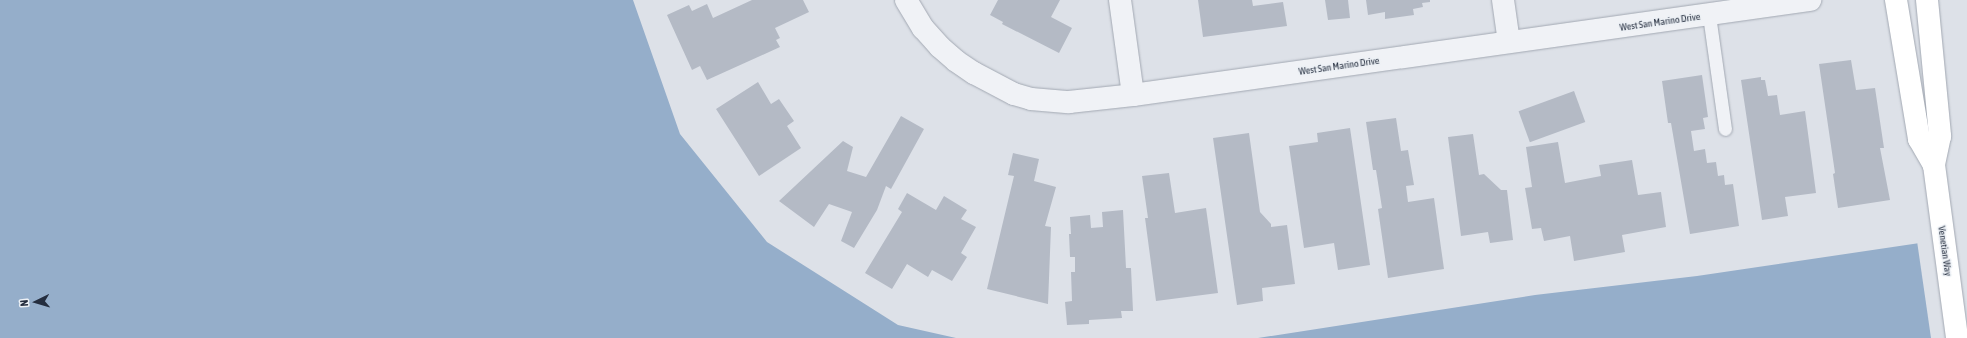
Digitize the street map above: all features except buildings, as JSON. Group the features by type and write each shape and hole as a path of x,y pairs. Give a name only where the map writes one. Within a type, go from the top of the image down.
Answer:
{"main road":[{"name":"Venetian Way","path":"1896,0 1919,140 1934,165"},
{"name":"Venetian Way","path":"1927,0 1940,136 1934,165 1957,338"}],"street":[{"name":"West San Marino Drive","path":"906,0 923,28 956,61 974,73 1014,94 1031,99 1051,102 1069,102 1133,95 1810,0"},
{"path":"1120,0 1133,95"},
{"path":"1503,0 1509,42"}],"lane":[{"path":"1709,15 1725,129"}],"water":[{"path":"0,0 633,0 680,134 767,242 898,325 956,338 0,338"},
{"path":"1967,236 1967,338 1258,338 1535,295 1697,276"}],"pier":[{"path":"1967,234 1967,338 1931,338 1917,241"}]}
